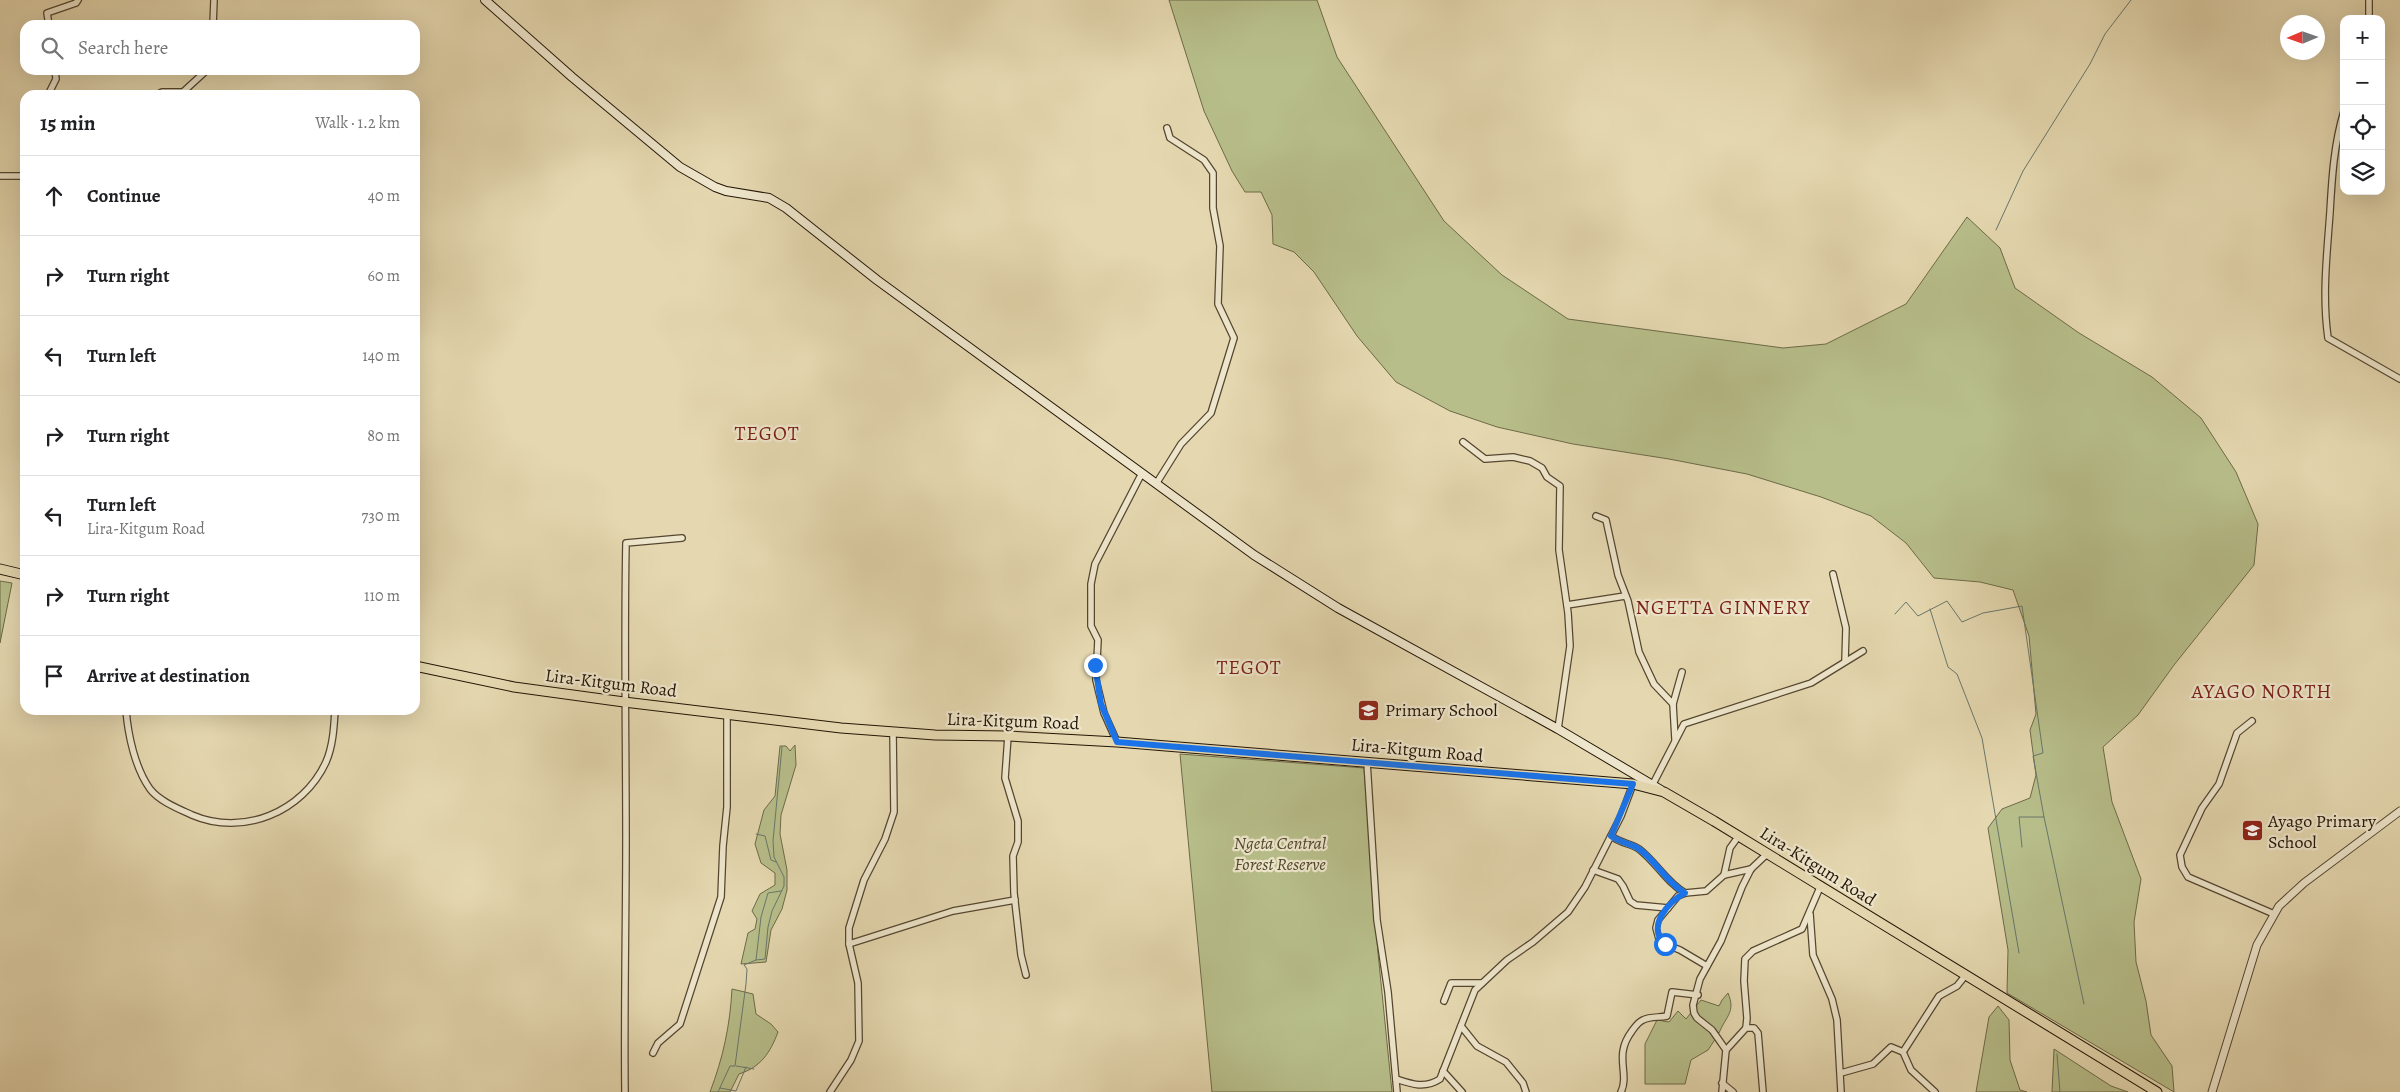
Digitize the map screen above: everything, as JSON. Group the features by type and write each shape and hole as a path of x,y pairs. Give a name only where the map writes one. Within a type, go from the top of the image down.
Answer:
{"main road":[{"path":"485,0 572,77 680,167 715,187 726,191 769,198 786,208 877,280 1239,545 1338,608 1483,690 1558,729 1664,792"},
{"path":"0,570 20,574"},
{"name":"Lira-Kitgum Road","path":"420,667 514,687 624,702 893,732 1117,742 1633,784 1664,792 1768,852 1965,976 2157,1092"}],"street":[{"path":"48,20 47,13 76,3 78,0"},
{"path":"213,20 214,0"},
{"path":"2369,0 2370,15"},
{"path":"50,90 56,79 55,75"},
{"path":"185,90 202,75"},
{"path":"1156,484 1180,444 1211,413 1234,338 1218,304 1220,246 1213,208 1213,174 1204,160 1170,138 1166,128"},
{"path":"2340,128 2333,160 2325,271 2325,313 2328,338 2400,379"},
{"path":"0,176 20,176"},
{"path":"1463,442 1485,459 1513,457 1530,461 1535,466 1542,468 1547,477 1560,486 1559,550 1570,646 1558,729"},
{"path":"1117,742 1104,713 1096,680 1098,640 1091,626 1092,584 1095,564 1142,473"},
{"path":"1596,516 1606,520 1618,575 1628,602 1639,652 1654,684 1673,704"},
{"path":"625,1092 626,838 624,702 627,655 626,543 682,538"},
{"path":"1833,574 1846,628 1845,661"},
{"path":"1566,605 1625,596"},
{"path":"1653,784 1681,727 1688,722 1811,683 1863,651"},
{"path":"1675,742 1673,704 1682,672"},
{"path":"652,1052 658,1043 680,1024 721,897 727,807 727,714"},
{"path":"127,715 138,765 151,790 184,812 200,818 226,823 254,821 269,817 295,801 315,780 326,761 334,730 335,715"},
{"path":"2252,721 2237,733 2219,784 2198,816 2180,855 2180,861 2188,877 2274,914"},
{"path":"830,1092 851,1060 860,1036 857,976 849,944 850,923 864,880 885,839 894,812 893,732"},
{"path":"1008,736 1005,778 1017,814 1019,828 1014,856 1016,900 1021,955 1026,975"},
{"path":"1367,762 1377,920 1388,992 1397,1092"},
{"path":"1396,1079 1411,1084 1428,1085 1440,1079 1446,1059 1475,990 1507,960 1533,942 1568,912 1585,887 1611,836 1633,784"},
{"path":"2212,1092 2257,945 2274,914 2287,897 2304,883 2400,811"},
{"path":"1611,836 1620,842 1639,849 1670,883 1685,893"},
{"path":"1724,875 1730,848 1738,836"},
{"path":"1726,1050 1712,1030 1694,1013 1694,1005 1698,995 1700,979 1722,940 1742,887 1752,869 1768,852"},
{"path":"1707,966 1659,939 1656,928 1678,896 1685,893 1706,891 1724,875 1752,869"},
{"path":"1593,870 1618,879 1630,901 1636,905 1668,908"},
{"path":"1722,1092 1726,1050 1746,1028 1744,981 1747,956 1768,944 1801,930 1822,885"},
{"path":"849,944 953,911 1016,900"},
{"path":"1810,914 1813,955 1832,999 1837,1020 1841,1092"},
{"path":"1903,1052 1939,996 1957,986 1965,976"},
{"path":"1444,1001 1447,988 1451,983 1482,984"},
{"path":"1621,1092 1624,1087 1622,1056 1625,1042 1637,1025 1646,1019 1667,1016 1672,992 1698,995"},
{"path":"1461,1026 1477,1046 1506,1062 1523,1083 1526,1092"},
{"path":"1746,1028 1754,1028 1758,1033 1763,1092"},
{"path":"1840,1073 1874,1064 1891,1047 1903,1052 1911,1070 1935,1092"},
{"path":"1443,1071 1462,1092"},
{"path":"1722,1084 1733,1092"}],"green space":[{"path":"1169,0 1317,0 1337,57 1444,221 1502,275 1568,319 1783,348 1826,344 1906,304 1967,217 2000,248 2015,288 2079,333 2152,377 2201,418 2236,472 2258,524 2254,565 2174,665 2138,715 2103,747 2112,802 2141,879 2134,922 2136,962 2146,1001 2151,1035 2172,1066 2174,1092 2007,993 2008,950 1988,828 2002,809 2030,798 2036,775 2030,730 2036,714 2029,636 2013,590 1980,582 1934,578 1906,543 1871,516 1821,497 1747,474 1669,459 1573,444 1497,427 1450,411 1396,382 1357,336 1314,272 1294,252 1273,244 1272,215 1261,192 1245,192 1232,171 1204,111"},
{"path":"0,581 12,583 0,643"},
{"path":"795,745 796,765 781,815 780,834 787,870 787,890 782,909 771,930 766,962 741,964 748,933 755,929 757,919 752,911 760,894 775,885 775,873 761,863 755,844 764,810 775,796 780,746 786,746 790,751"},
{"name":"Ngeta Central Forest Reserve","path":"1180,754 1364,768 1378,953 1392,1092 1212,1092"},
{"path":"732,989 753,994 756,1014 771,1024 778,1032 764,1058 747,1071 739,1074 730,1092 710,1092 725,1042 730,1016"},
{"path":"1728,993 1731,1010 1719,1033 1710,1024 1707,1028 1716,1038 1708,1050 1691,1060 1685,1084 1645,1084 1645,1044 1657,1020 1669,1022 1678,1011 1686,1019 1701,1000 1719,1006"},
{"path":"1998,1006 2009,1020 2010,1060 2020,1090 2027,1092 1976,1092 1989,1017"},
{"path":"2054,1049 2111,1086 2128,1092 2052,1092"}],"waterway":[{"path":"1996,230 2023,171 2090,64 2105,34 2131,0"},
{"path":"1895,614 1906,602 1918,616 1947,601 1962,622 1983,613 2022,606 2043,753 2033,756 2044,817 2019,817 2022,847"},
{"path":"1930,609 1948,667 1957,674 1982,738 2019,953"},
{"path":"756,960 765,959 768,927 772,911 784,886 784,877 774,857 773,841 782,747"},
{"path":"2044,817 2084,1004"},
{"path":"756,834 765,836 771,860 776,862"},
{"path":"718,1092 730,1066 735,1066 746,984 747,969 744,965 756,960 761,917 768,893 781,891"},
{"path":"2057,1054 2060,1092"},
{"path":"736,1066 754,1069"},
{"path":"720,1088 736,1091 746,1067"}],"place":[{"name":"Primary School","path":"1369,710"},
{"name":"Ayago Primary School","path":"2252,831"}],"district":[{"name":"TEGOT","path":"767,433"},
{"name":"NGETTA GINNERY","path":"1723,607"},
{"name":"TEGOT","path":"1249,667"},
{"name":"AYAGO NORTH","path":"2262,691"}],"route":[{"path":"1095,665 1101,704 1117,742 1454,770 1605,780 1633,784 1611,836 1626,845 1639,849 1670,883 1685,893 1678,896 1658,920 1656,932 1659,939 1665,944"}]}
